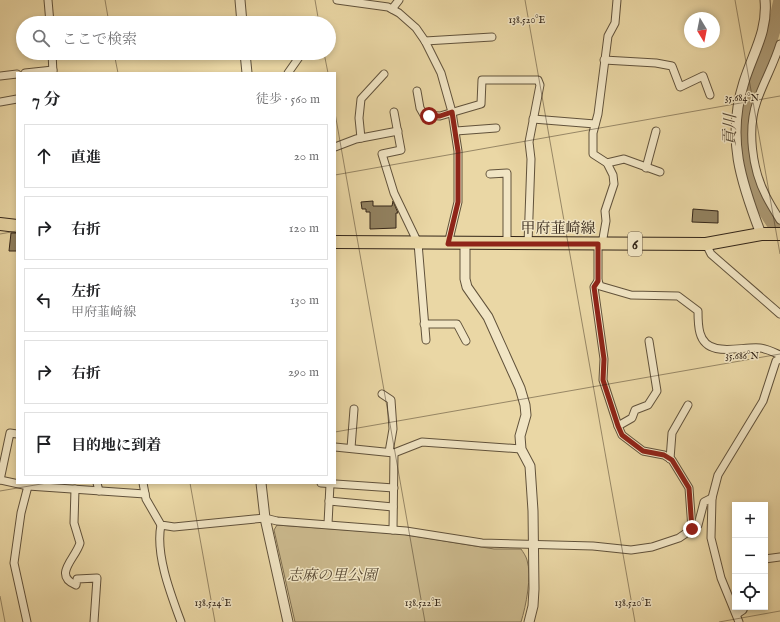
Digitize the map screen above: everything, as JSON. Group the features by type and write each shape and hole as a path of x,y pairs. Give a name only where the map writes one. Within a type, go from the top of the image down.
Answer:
{"main road":[{"path":"0,224 16,226"},
{"name":"甲府韮崎線","path":"336,242 418,244 706,244 762,234 780,234"}],"street":[{"path":"48,0 49,16"},
{"path":"240,0 241,16"},
{"path":"337,0 376,2 392,9 416,28 425,41 441,73 456,131 458,202 448,244"},
{"path":"392,9 399,0"},
{"path":"617,0 615,24 608,36 593,133 593,154 607,163 613,175 614,184 605,211 606,221 600,244 598,281 600,286 631,294 678,296 698,311 700,333 704,342 712,348 722,350 759,348 771,350 780,355"},
{"path":"762,234 740,176 735,134 739,100 766,20 765,0"},
{"path":"425,41 492,37"},
{"path":"780,44 775,60 757,100 752,127 755,164 759,179 765,196 780,220"},
{"path":"39,72 53,71 52,60"},
{"path":"246,60 248,72"},
{"path":"289,72 297,60"},
{"path":"604,60 656,63 672,66 680,87 703,76 710,95"},
{"path":"0,76 16,74"},
{"path":"360,138 359,118 361,99 384,74"},
{"path":"417,91 420,108 424,115 440,116 481,104 482,80 538,80 540,85 529,142 531,159 528,244"},
{"path":"0,102 16,99"},
{"path":"394,112 401,150 382,154 394,193 418,244 426,340"},
{"path":"533,119 595,124"},
{"path":"456,131 496,128"},
{"path":"336,147 360,138 398,131"},
{"path":"646,168 656,131"},
{"path":"607,163 624,160 660,172"},
{"path":"490,174 507,173 507,244"},
{"path":"465,244 465,279 467,287 488,317 520,388 525,405 526,415 520,436 521,449 531,470 534,543 533,606 529,622"},
{"path":"706,244 710,254 780,314"},
{"path":"598,281 594,287 604,359 603,380 618,426 622,435 643,451 664,455 670,459 689,488 692,529"},
{"path":"424,324 457,324 466,341"},
{"path":"618,426 632,418 635,410 648,405 657,391 649,341"},
{"path":"739,622 721,578 711,538 712,498 718,475 762,401 776,361 780,359"},
{"path":"382,394 391,400 394,488 393,530"},
{"path":"670,459 672,433 688,404"},
{"path":"351,448 354,409"},
{"path":"16,434 10,433 0,480 16,483"},
{"path":"336,447 392,452 422,442 521,449"},
{"path":"19,484 28,486 145,494"},
{"path":"96,484 98,491"},
{"path":"143,484 145,494 151,509 161,525 160,547 172,596 181,622"},
{"path":"261,484 265,518 288,622"},
{"path":"328,524 330,484 394,488"},
{"path":"27,622 14,563 21,513 28,486"},
{"path":"75,489 74,524 80,543 65,569 66,577 70,582 76,585 76,580 97,578 94,622"},
{"path":"161,525 174,527 265,518 277,521 393,530 482,543 534,543 645,549 679,538 698,525 704,502 712,498"},
{"path":"329,501 393,507"},
{"path":"768,559 780,557"},
{"path":"737,614 744,610"}],"green space":[{"name":"志麻の里公園","path":"277,525 401,534 494,549 521,549 527,559 529,582 521,622 295,622 274,530"}],"building":[{"path":"373,201 373,206 392,206 393,201 398,213 396,213 396,228 370,229 370,212 366,212 366,209 362,209 361,202"},
{"path":"693,209 718,211 718,223 692,222"},
{"path":"11,233 16,233 16,251 9,251"}],"waterway":[{"name":"貢川","path":"780,2 772,36 749,95 743,132 744,150 752,184 769,217 780,232"}],"route":[{"path":"429,116 440,116 452,112 456,131 458,151 458,202 448,244 598,244 598,281 594,287 600,328 601,351 604,359 603,380 605,390 622,435 643,451 664,455 672,460 689,488 692,529"}]}
